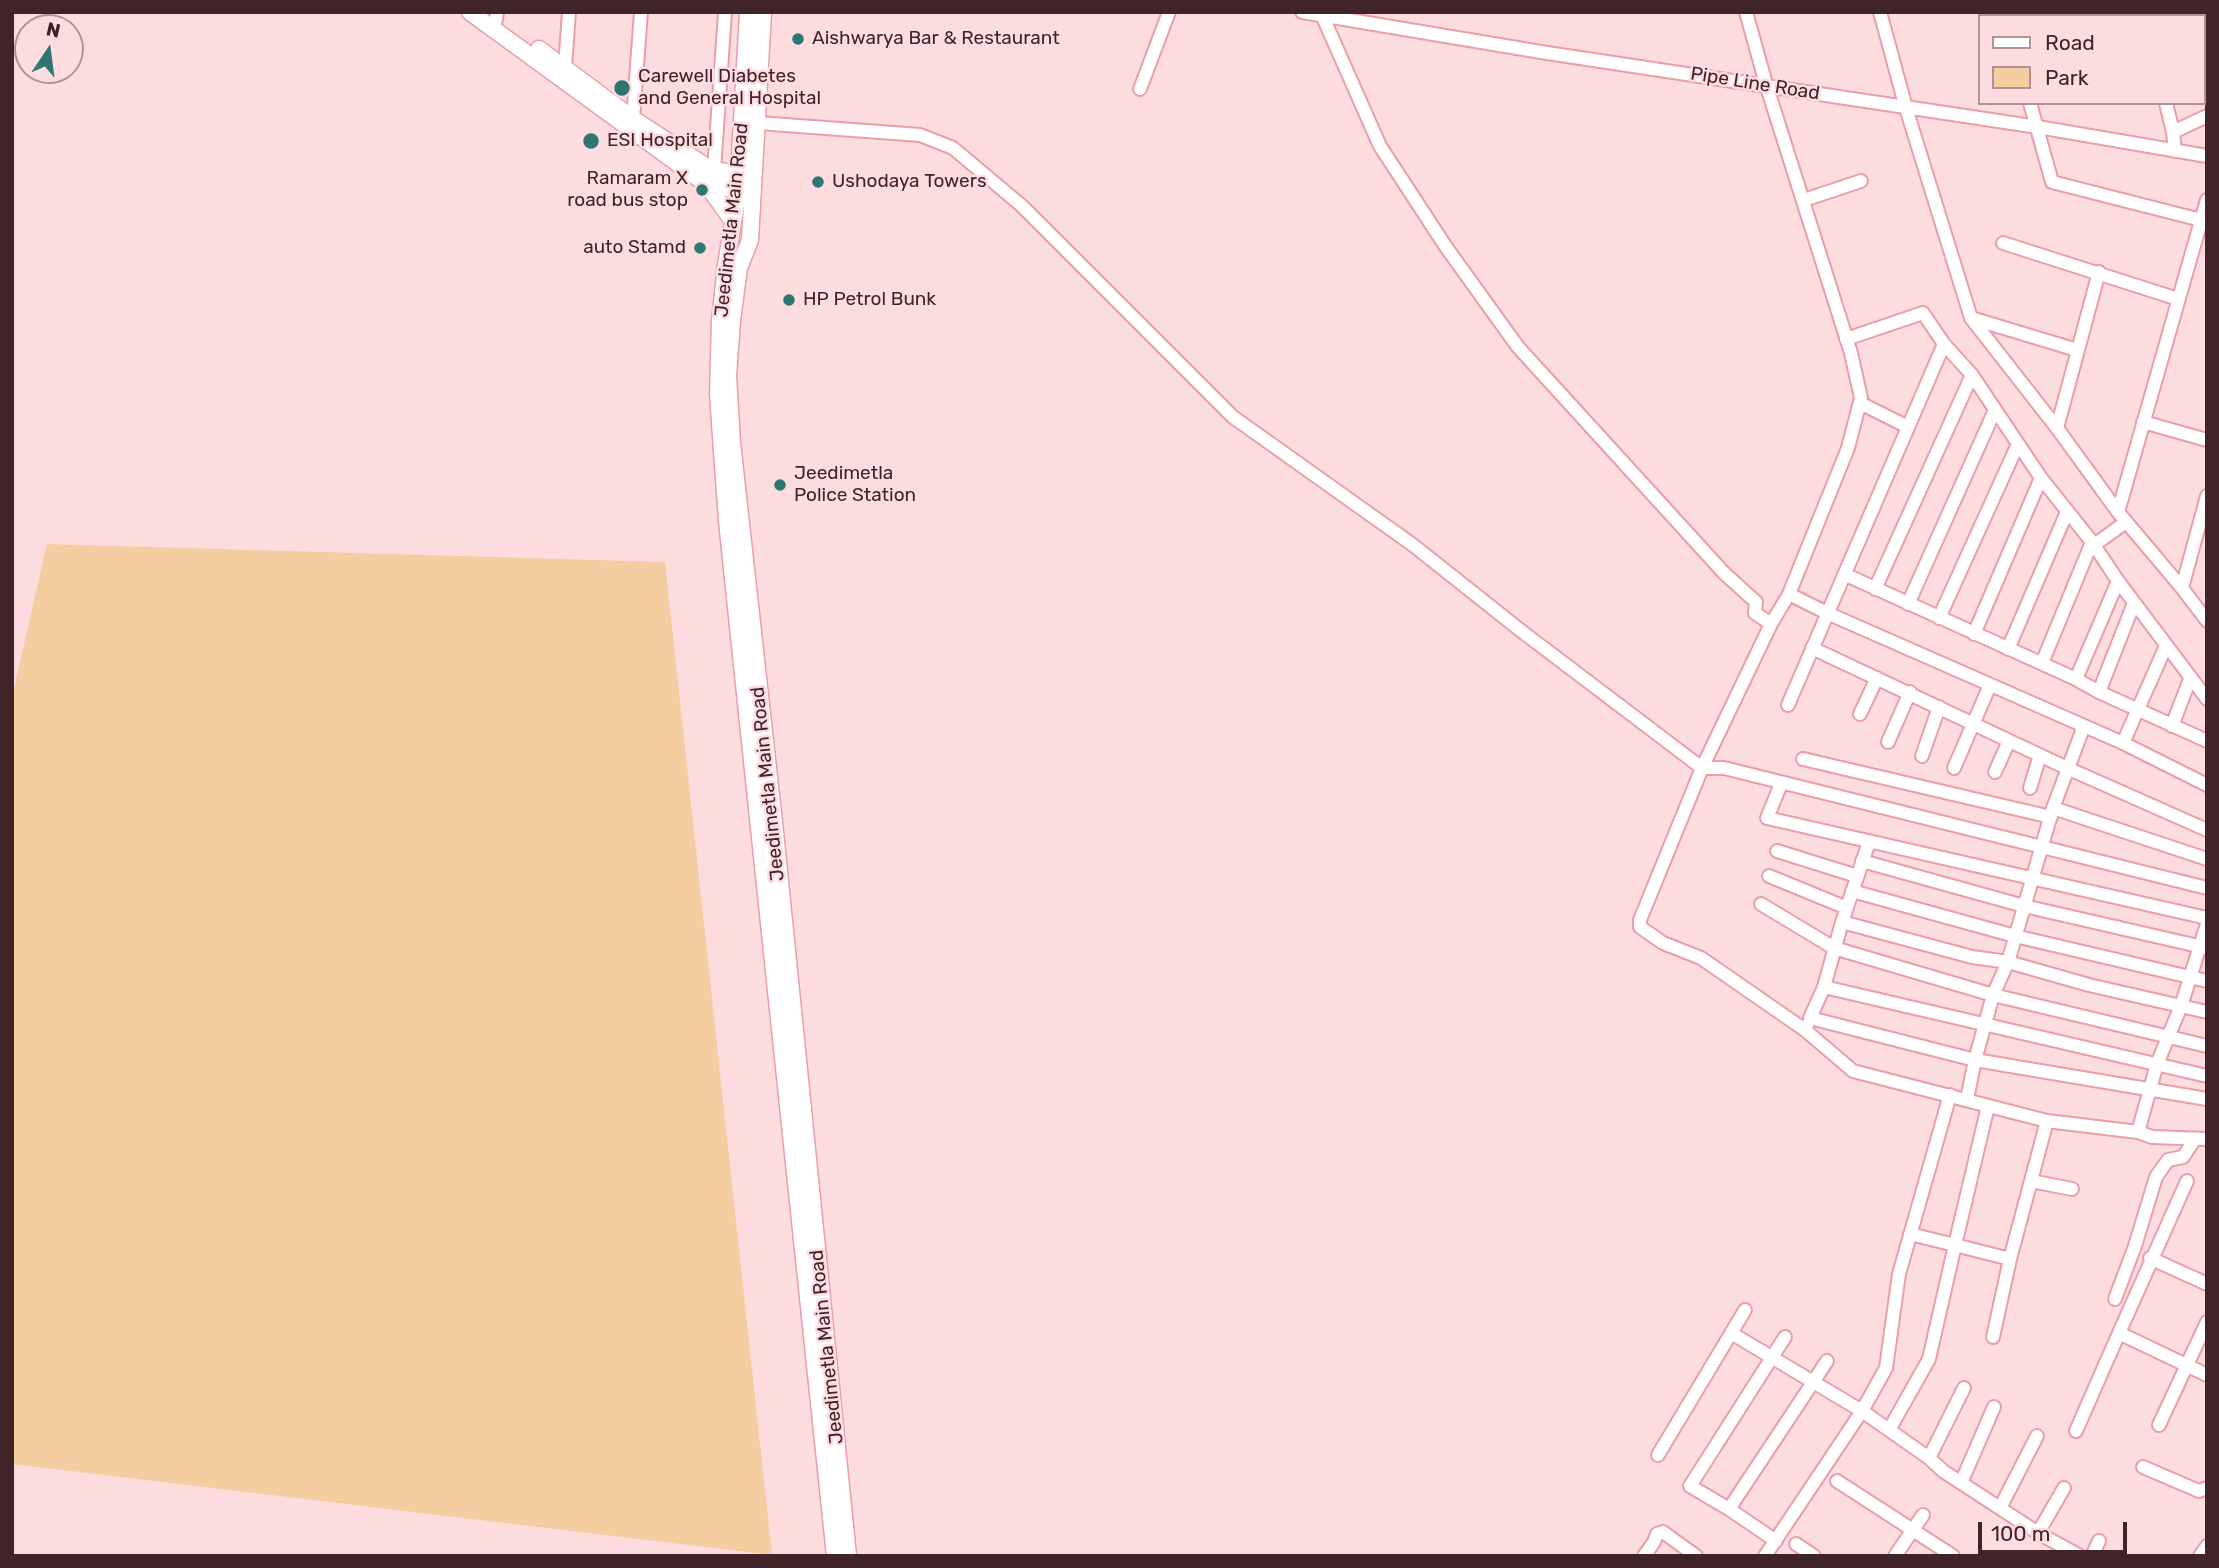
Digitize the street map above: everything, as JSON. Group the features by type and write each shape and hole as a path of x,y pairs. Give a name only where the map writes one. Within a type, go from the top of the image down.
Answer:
{"main road":[{"path":"470,12 710,178 742,192 738,268"},
{"name":"Jeedimetla Main Road","path":"748,12 744,175 725,273 717,374 835,1556"},
{"path":"493,15 710,178 733,221"},
{"path":"710,178 744,175 754,43 763,18"},
{"name":"Jeedimetla Main Road","path":"763,18 750,240 738,268 728,376 733,521 774,822 848,1556"}],"street":[{"path":"565,67 569,12"},
{"path":"633,119 641,12"},
{"path":"710,178 725,12"},
{"path":"1140,89 1169,12"},
{"name":"Pipe Line Road","path":"1303,12 2207,156"},
{"path":"1746,12 1846,339 1860,403 1848,448 1789,594 1702,768 1640,919 1640,927 1663,943 1701,958 1807,1024 1853,1071 2047,1121 2141,1133 2152,1131 2203,1137"},
{"path":"1880,12 1906,108 1971,318 2122,517 2182,587 2207,621"},
{"path":"1322,15 1380,146 1518,347 1724,573 1756,601 1755,613 1772,624"},
{"path":"2031,105 2052,182 2201,220"},
{"path":"2166,105 2175,151"},
{"path":"2173,132 2207,116"},
{"path":"758,123 920,135 953,148 1021,206 1233,417 1413,545 1523,633 1702,768 1724,768 2207,888"},
{"path":"1804,201 1861,181"},
{"path":"2042,663 2093,544 2122,517 2143,422 2207,200"},
{"path":"2003,243 2178,299"},
{"path":"2057,428 2099,272"},
{"path":"1846,339 1923,313 1944,344 1972,375 2041,478 2207,699"},
{"path":"1971,318 2077,350"},
{"path":"1788,705 1944,344"},
{"path":"1875,589 1972,375"},
{"path":"1860,403 1908,426"},
{"path":"1908,604 1995,410"},
{"path":"2143,422 2207,440"},
{"path":"1939,618 2018,444"},
{"path":"1974,635 2041,478"},
{"path":"2182,587 2207,496"},
{"path":"2008,649 2067,512"},
{"path":"1844,574 2207,741"},
{"path":"2076,679 2118,581"},
{"path":"1789,594 2123,743 2207,785"},
{"path":"2099,692 2134,603"},
{"path":"2123,743 2166,646"},
{"path":"1812,648 2067,768 2207,830"},
{"path":"1860,714 1877,678"},
{"path":"2172,726 2190,679"},
{"path":"1954,768 1990,685"},
{"path":"1888,742 1910,692"},
{"path":"1922,756 1939,707"},
{"path":"1967,1099 1993,995 2007,962 2052,813 2084,726"},
{"path":"1995,772 2009,741"},
{"path":"2030,788 2040,755"},
{"path":"1803,759 2052,813 2207,859"},
{"path":"1782,784 1767,818 2207,918"},
{"path":"1807,1024 1824,987 1869,842"},
{"path":"1777,851 1857,876"},
{"path":"1862,861 2024,906 2203,947"},
{"path":"1769,876 1847,908"},
{"path":"1852,891 2015,936 2207,981"},
{"path":"1761,904 1834,948 1993,995 2207,1046"},
{"path":"1842,922 1972,957 2007,962 2090,985 2207,1012"},
{"path":"2141,1133 2148,1090 2203,947 2207,924"},
{"path":"1824,987 2207,1076"},
{"path":"1807,1024 1975,1060 2207,1100"},
{"path":"1765,1556 1862,1411 1886,1368 1899,1274 1950,1095"},
{"path":"1889,1430 1929,1359 1988,1106"},
{"path":"1993,1337 2047,1121"},
{"path":"2115,1299 2156,1177 2168,1160 2183,1157 2203,1137"},
{"path":"2031,1181 2072,1189"},
{"path":"2076,1431 2150,1258 2187,1181"},
{"path":"1910,1234 2011,1259"},
{"path":"2150,1258 2207,1284"},
{"path":"1658,1455 1745,1310"},
{"path":"2159,1425 2207,1322"},
{"path":"1731,1333 1862,1411 1961,1483 2080,1556"},
{"path":"2119,1333 2207,1375"},
{"path":"1776,1541 1690,1486 1785,1337"},
{"path":"1729,1509 1815,1383 1827,1361"},
{"path":"1929,1458 1964,1388"},
{"path":"1961,1483 1994,1407"},
{"path":"2000,1508 2037,1436"},
{"path":"2143,1467 2199,1491 2207,1488"},
{"path":"1837,1481 1953,1556"},
{"path":"2038,1532 2064,1488"},
{"path":"1895,1556 1923,1515"},
{"path":"1644,1556 1657,1534 1663,1532 1696,1556"},
{"path":"2092,1556 2099,1541"},
{"path":"1796,1544 1814,1556"},
{"path":"2200,1556 2207,1546"}],"green space":[{"path":"47,544 665,562 772,1555 12,1464 12,697"}],"place":[{"name":"Aishwarya Bar & Restaurant","path":"798,39"},
{"name":"Carewell Diabetes and General Hospital","path":"622,88"},
{"name":"ESI Hospital","path":"591,141"},
{"name":"Ushodaya Towers","path":"818,182"},
{"name":"Ramaram X road bus stop","path":"702,190"},
{"name":"auto Stamd","path":"700,248"},
{"name":"HP Petrol Bunk","path":"789,300"},
{"name":"Jeedimetla Police Station","path":"780,485"}]}
